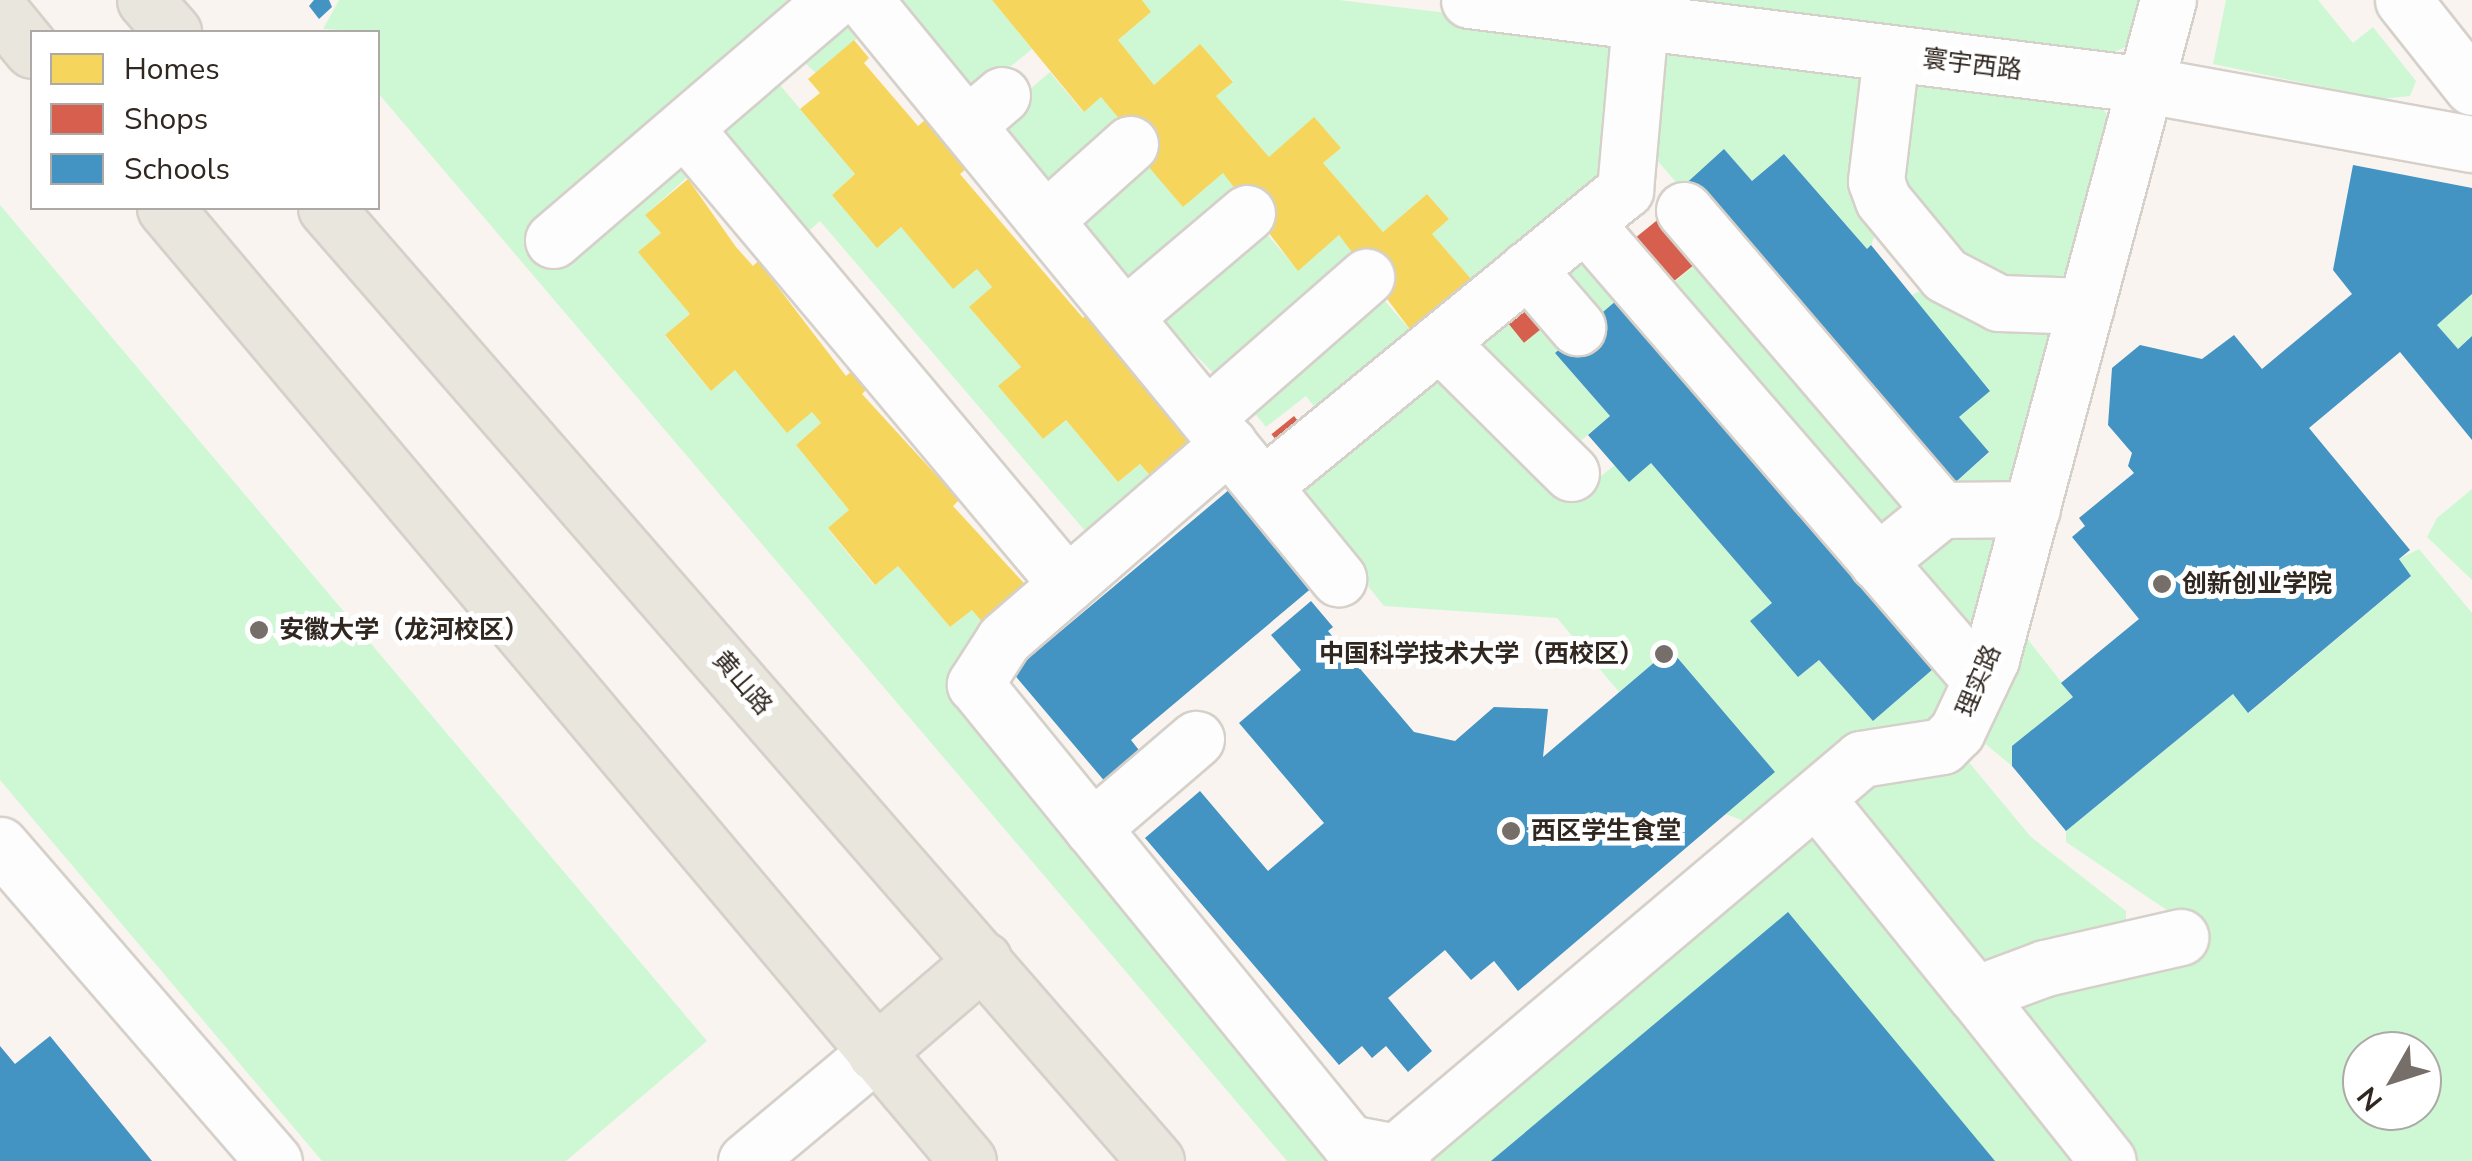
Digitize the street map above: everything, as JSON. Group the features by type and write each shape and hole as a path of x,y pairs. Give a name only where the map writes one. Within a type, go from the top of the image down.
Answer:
{"main road":[{"path":"145,0 171,30"},
{"path":"0,11 30,48"},
{"path":"167,210 968,1161"},
{"name":"黄山路","path":"328,210 1156,1161"},
{"path":"876,1053 983,960"}],"street":[{"path":"553,240 686,130 833,0"},
{"path":"864,0 985,110 1045,220 1338,578"},
{"name":"寰宇西路","path":"1469,0 2147,85 2472,144"},
{"name":"理实路","path":"1400,1157 1862,758 1942,746 1957,731 1981,681 2032,508 2168,0"},
{"path":"2402,0 2472,87"},
{"path":"1263,486 1624,190 1640,22"},
{"path":"1890,55 1876,182 1883,200 1945,275 1999,303 2086,306"},
{"path":"686,130 1066,584"},
{"path":"1045,220 1130,144"},
{"path":"1684,210 1941,510"},
{"path":"1124,317 1247,213"},
{"path":"1585,222 1981,681"},
{"path":"1528,269 1577,327"},
{"path":"1366,277 1066,584 1004,639 975,684 1349,1144 1400,1157"},
{"path":"1440,342 1571,472"},
{"path":"1878,562 1941,510 2032,508"},
{"path":"1092,828 1196,739"},
{"path":"1816,798 2108,1161"},
{"path":"0,845 274,1161"},
{"path":"1976,994 2045,968 2180,936"},
{"path":"746,1161 876,1053"}],"green space":[{"path":"339,0 814,0 666,156 701,165 645,215 661,233 639,252 690,314 665,336 710,390 735,370 812,412 821,423 796,445 849,510 828,529 874,585 898,566 950,627 972,610 988,629 950,678 1345,1161 1287,1161 380,95 380,30 323,29"},
{"path":"887,0 992,0 1032,49 972,98"},
{"path":"1142,0 1339,0 1630,35 1615,180 1326,422 1306,396 1266,427 1248,405 1376,291 1412,332 1472,280 1432,234 1449,219 1427,194 1383,232 1323,163 1341,148 1314,118 1269,157 1216,96 1233,81 1200,45 1154,85 1118,40 1151,12"},
{"path":"1604,0 2149,0 2140,40 2102,58"},
{"path":"2226,0 2318,0 2353,43 2373,27 2416,81 2410,96 2380,99 2213,64"},
{"path":"839,10 873,25 816,73 793,52"},
{"path":"1647,50 1884,73 1880,222 1871,245 1867,249 1784,154 1752,181 1724,150 1681,188 1639,139"},
{"path":"769,72 855,174 832,195 877,247 901,227 953,288 977,269 992,287 970,308 1021,367 999,387 1043,439 1066,420 1118,482 1140,464 1156,482 1092,539 820,221 794,244 721,154 720,114"},
{"path":"1050,72 1083,112 1101,97 1130,131 1051,192 992,122"},
{"path":"1895,73 2098,101 2116,129 2069,297 1999,296 1889,196"},
{"path":"1135,151 1223,173 1248,201 1143,280 1120,273 1076,221"},
{"path":"0,205 707,1041 566,1161 322,1161 0,780"},
{"path":"1253,218 1298,270 1339,235 1366,266 1226,386 1159,318"},
{"path":"1571,241 1617,301 1586,326 1548,260"},
{"path":"1703,258 1924,514 1890,543 1660,294"},
{"path":"1926,288 2067,314 2022,493 1948,489 1989,453 1959,417 1990,390 1908,297"},
{"path":"2472,294 2472,336 2458,349 2437,325"},
{"path":"1489,310 1559,314 1576,334 1555,353 1610,416 1564,455 1467,332"},
{"path":"1437,354 1580,493 1615,465 1651,463 1772,603 1798,677 1819,660 1873,721 1933,669 1958,693 1933,731 1759,827 1726,814 1775,772 1670,649 1619,692 1557,618 1384,606 1293,493"},
{"path":"2472,489 2472,580 2427,537 2437,518"},
{"path":"1947,516 2008,536 1974,654 1900,555"},
{"path":"2419,549 2472,613 2472,1161 2114,1161 1999,1002 2186,923 2066,842 2066,831 2233,694 2249,713 2410,577 2399,559"},
{"path":"2026,637 2073,697 2012,746 2012,766 1971,732"},
{"path":"1967,760 2031,837 2126,911 2126,930 1999,962 1967,956 1846,806 1857,787"},
{"path":"1801,830 1820,832 2097,1161 1429,1161"}],"building: Homes":[{"path":"992,0 1142,0 1151,12 1118,40 1154,85 1200,44 1233,82 1216,96 1269,157 1314,117 1341,148 1323,163 1383,232 1427,194 1449,219 1432,234 1472,280 1412,332 1339,235 1298,271 1223,173 1183,207 1135,151 1141,145 1101,97 1084,112"},
{"path":"854,40 869,58 864,63 918,126 925,120 966,169 960,174 1083,318 1088,314 1178,428 1184,423 1201,443 1156,482 1140,464 1118,482 1066,420 1043,439 998,386 1021,367 969,307 992,287 977,269 953,289 901,227 877,248 832,195 855,174 800,109 820,93 808,79"},
{"path":"688,179 736,247 753,266 758,261 846,376 852,371 867,389 862,394 959,500 953,506 1033,593 988,629 972,610 950,627 898,566 875,585 828,528 849,510 796,445 821,423 812,412 787,433 735,370 711,391 665,335 690,314 638,252 661,233 645,215"}],"building: Shops":[{"path":"1666,213 1703,258 1659,293 1622,248"},
{"path":"1518,291 1546,325 1524,343 1496,309"},
{"path":"1294,416 1310,436 1288,454 1271,434"}],"building: Schools":[{"path":"314,0 329,0 332,7 319,19 309,6"},
{"path":"1724,149 1752,181 1784,154 1867,249 1871,245 1990,391 1959,417 1989,452 1948,489 1681,188"},
{"path":"2353,165 2472,188 2472,294 2437,325 2458,349 2472,336 2472,440 2400,352 2309,428 2410,550 2399,559 2411,576 2248,713 2233,694 2066,831 2012,766 2012,746 2073,697 2061,683 2139,619 2072,537 2085,526 2079,518 2134,473 2128,466 2132,453 2108,425 2112,368 2140,345 2202,359 2234,335 2262,369 2352,294 2333,270"},
{"path":"1617,300 1721,411 1714,417 1836,558 1844,552 1884,599 1877,605 1933,669 1873,721 1819,660 1798,677 1750,621 1772,603 1651,463 1629,482 1588,435 1610,416 1555,353"},
{"path":"1230,489 1320,581 1131,740 1142,754 1107,784 1012,672"},
{"name":"西区学生食堂","path":"1311,601 1333,627 1328,631 1414,732 1455,741 1494,707 1548,709 1543,757 1670,649 1775,772 1518,991 1494,961 1471,980 1445,950 1388,998 1432,1051 1408,1072 1386,1046 1372,1058 1362,1046 1339,1065 1145,838 1200,791 1268,871 1324,823 1239,723 1301,670 1271,635"},
{"path":"1788,912 1995,1161 1491,1161"},
{"path":"50,1036 152,1161 0,1161 0,1046 15,1064"}],"place":[{"name":"创新创业学院","path":"2162,584"},
{"name":"安徽大学（龙河校区）","path":"259,630"},
{"name":"中国科学技术大学（西校区）","path":"1664,654"},
{"name":"西区学生食堂","path":"1511,831"}]}
